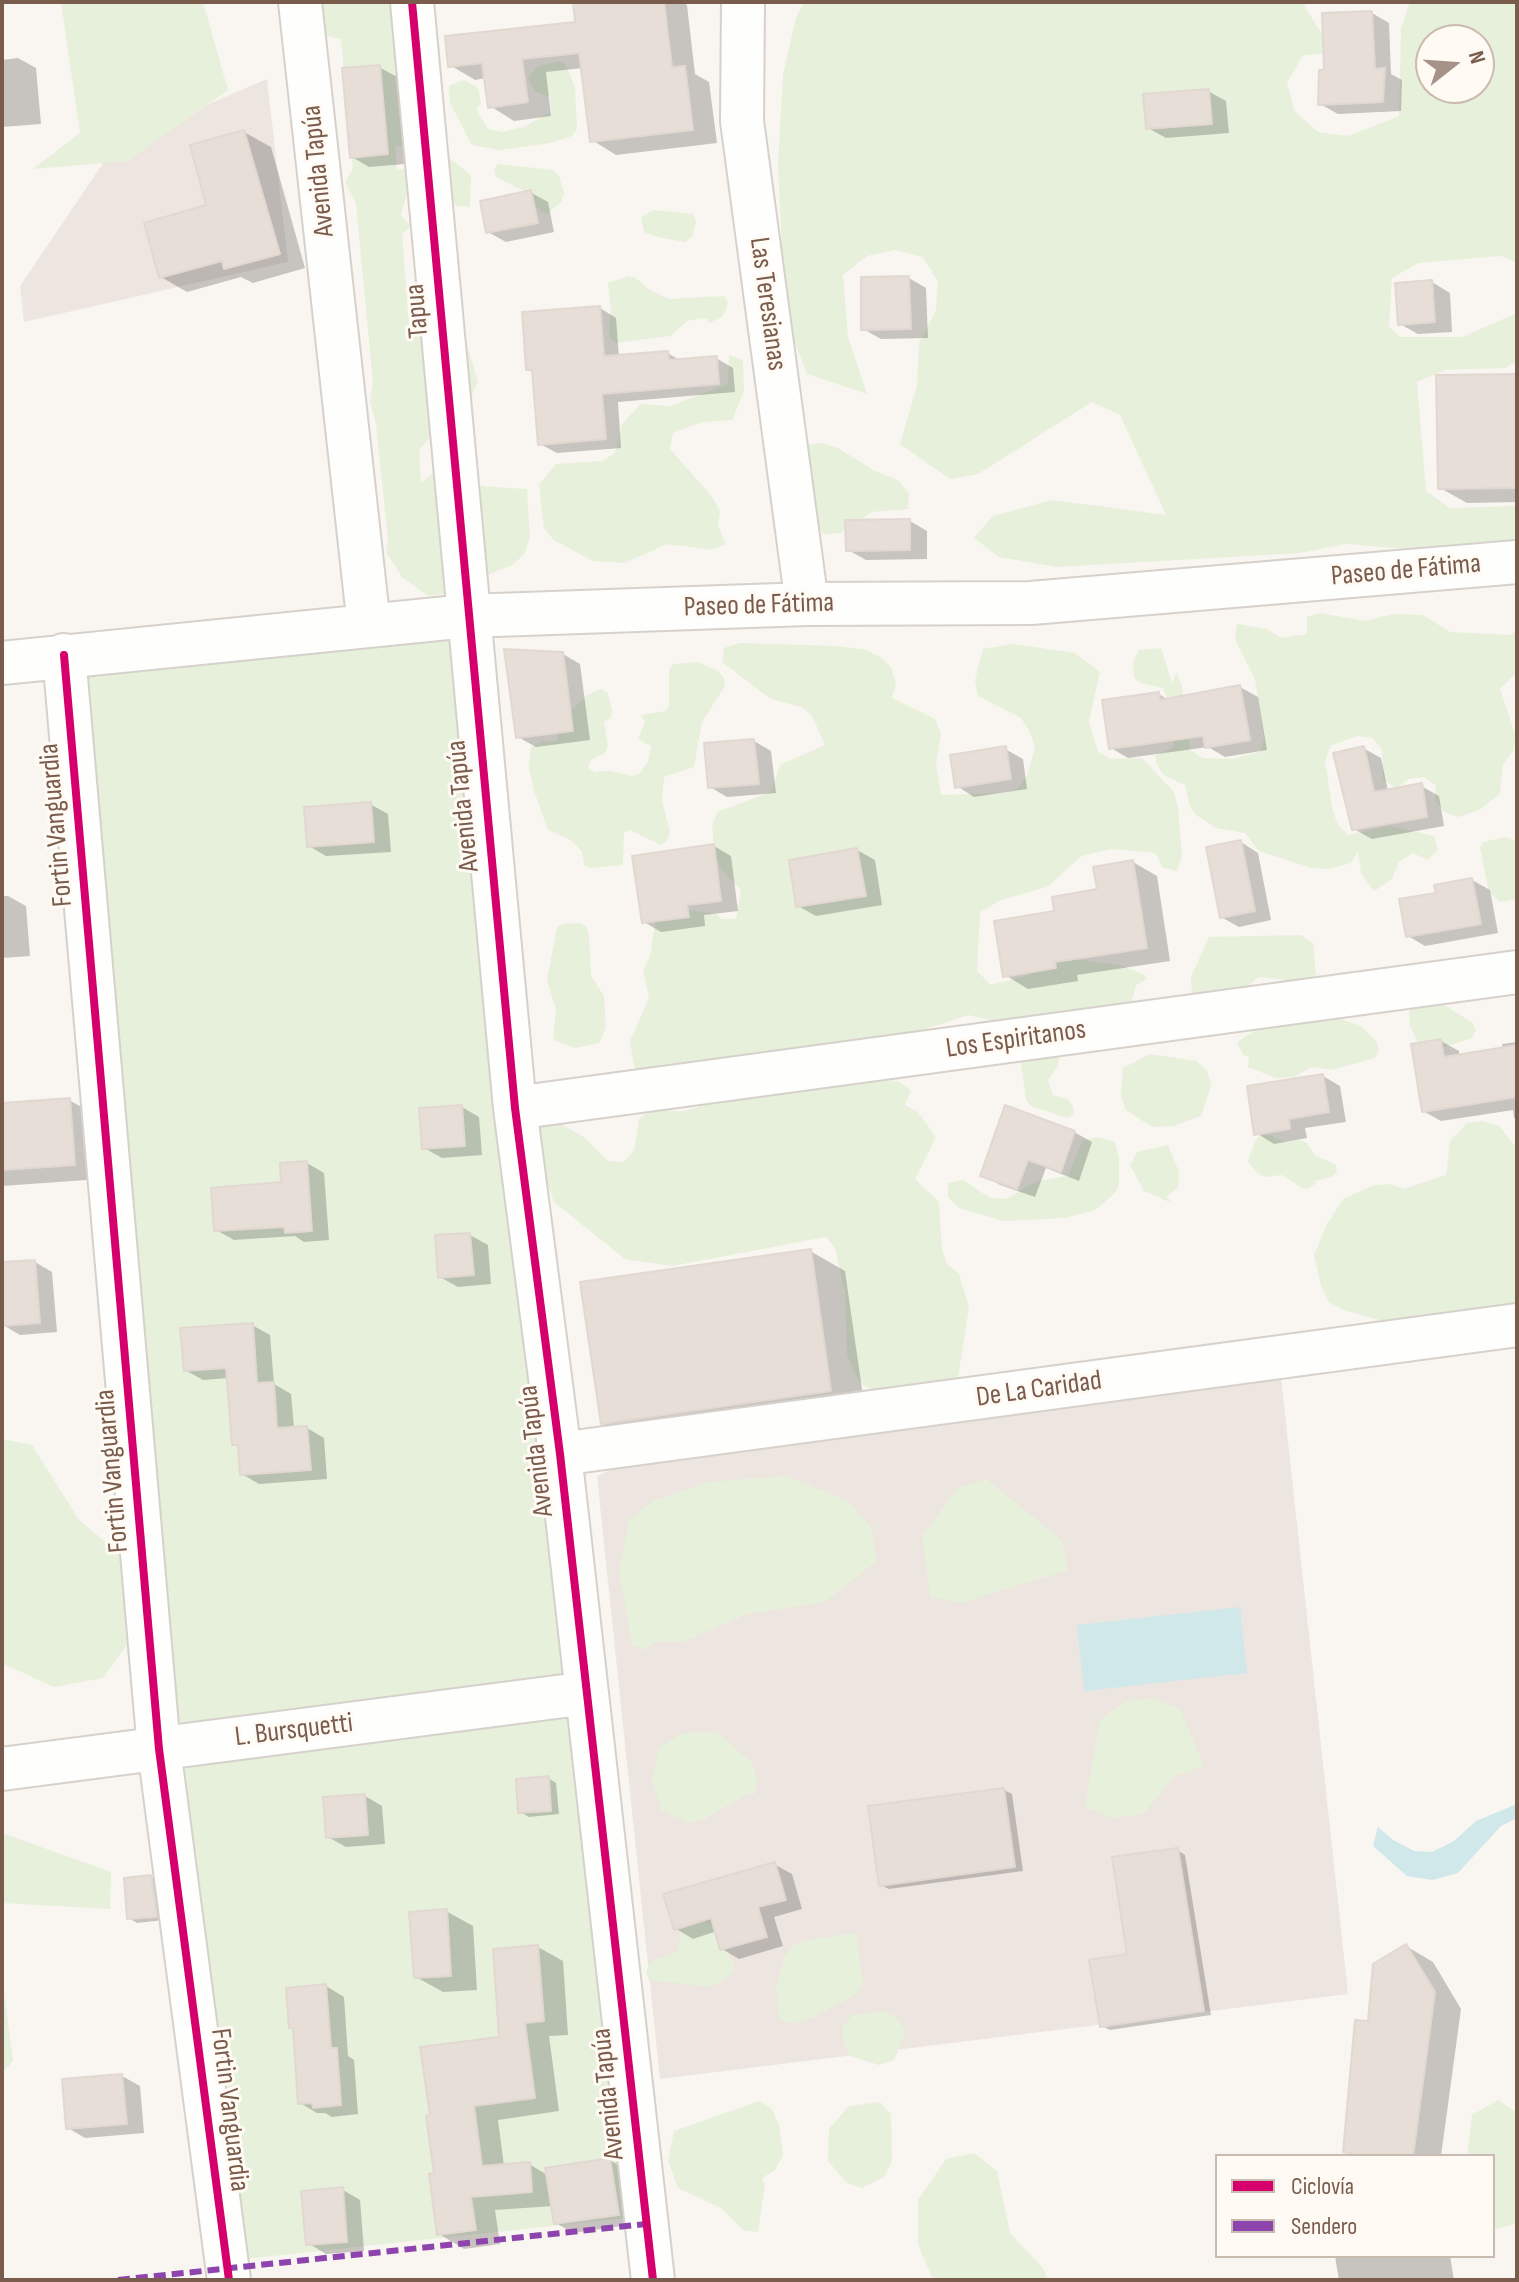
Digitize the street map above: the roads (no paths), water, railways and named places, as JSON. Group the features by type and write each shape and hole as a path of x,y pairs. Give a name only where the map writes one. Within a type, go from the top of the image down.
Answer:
{"street":[{"name":"Avenida Tapúa","path":"300,2 369,626"},
{"name":"Tapua","path":"412,2 467,616"},
{"name":"Las Teresianas","path":"743,2 742,121 807,604"},
{"name":"Paseo de Fátima","path":"2,663 467,616 807,604 1031,603 1517,562"},
{"name":"Avenida Tapúa","path":"467,616 515,1108 560,1454 653,2280"},
{"name":"Fortin Vanguardia","path":"64,655 159,1749 229,2280"},
{"name":"Los Espiritanos","path":"515,1108 1517,972"},
{"name":"De La Caridad","path":"560,1454 1517,1325"},
{"name":"L. Bursquetti","path":"2,1769 587,1693"}],"water":[{"path":"1240,1607 1247,1673 1084,1691 1077,1625"},
{"path":"1517,1804 1517,1818 1501,1826 1458,1873 1432,1880 1407,1876 1373,1846 1378,1827 1393,1840 1414,1851 1432,1852 1454,1841 1476,1821"}]}
